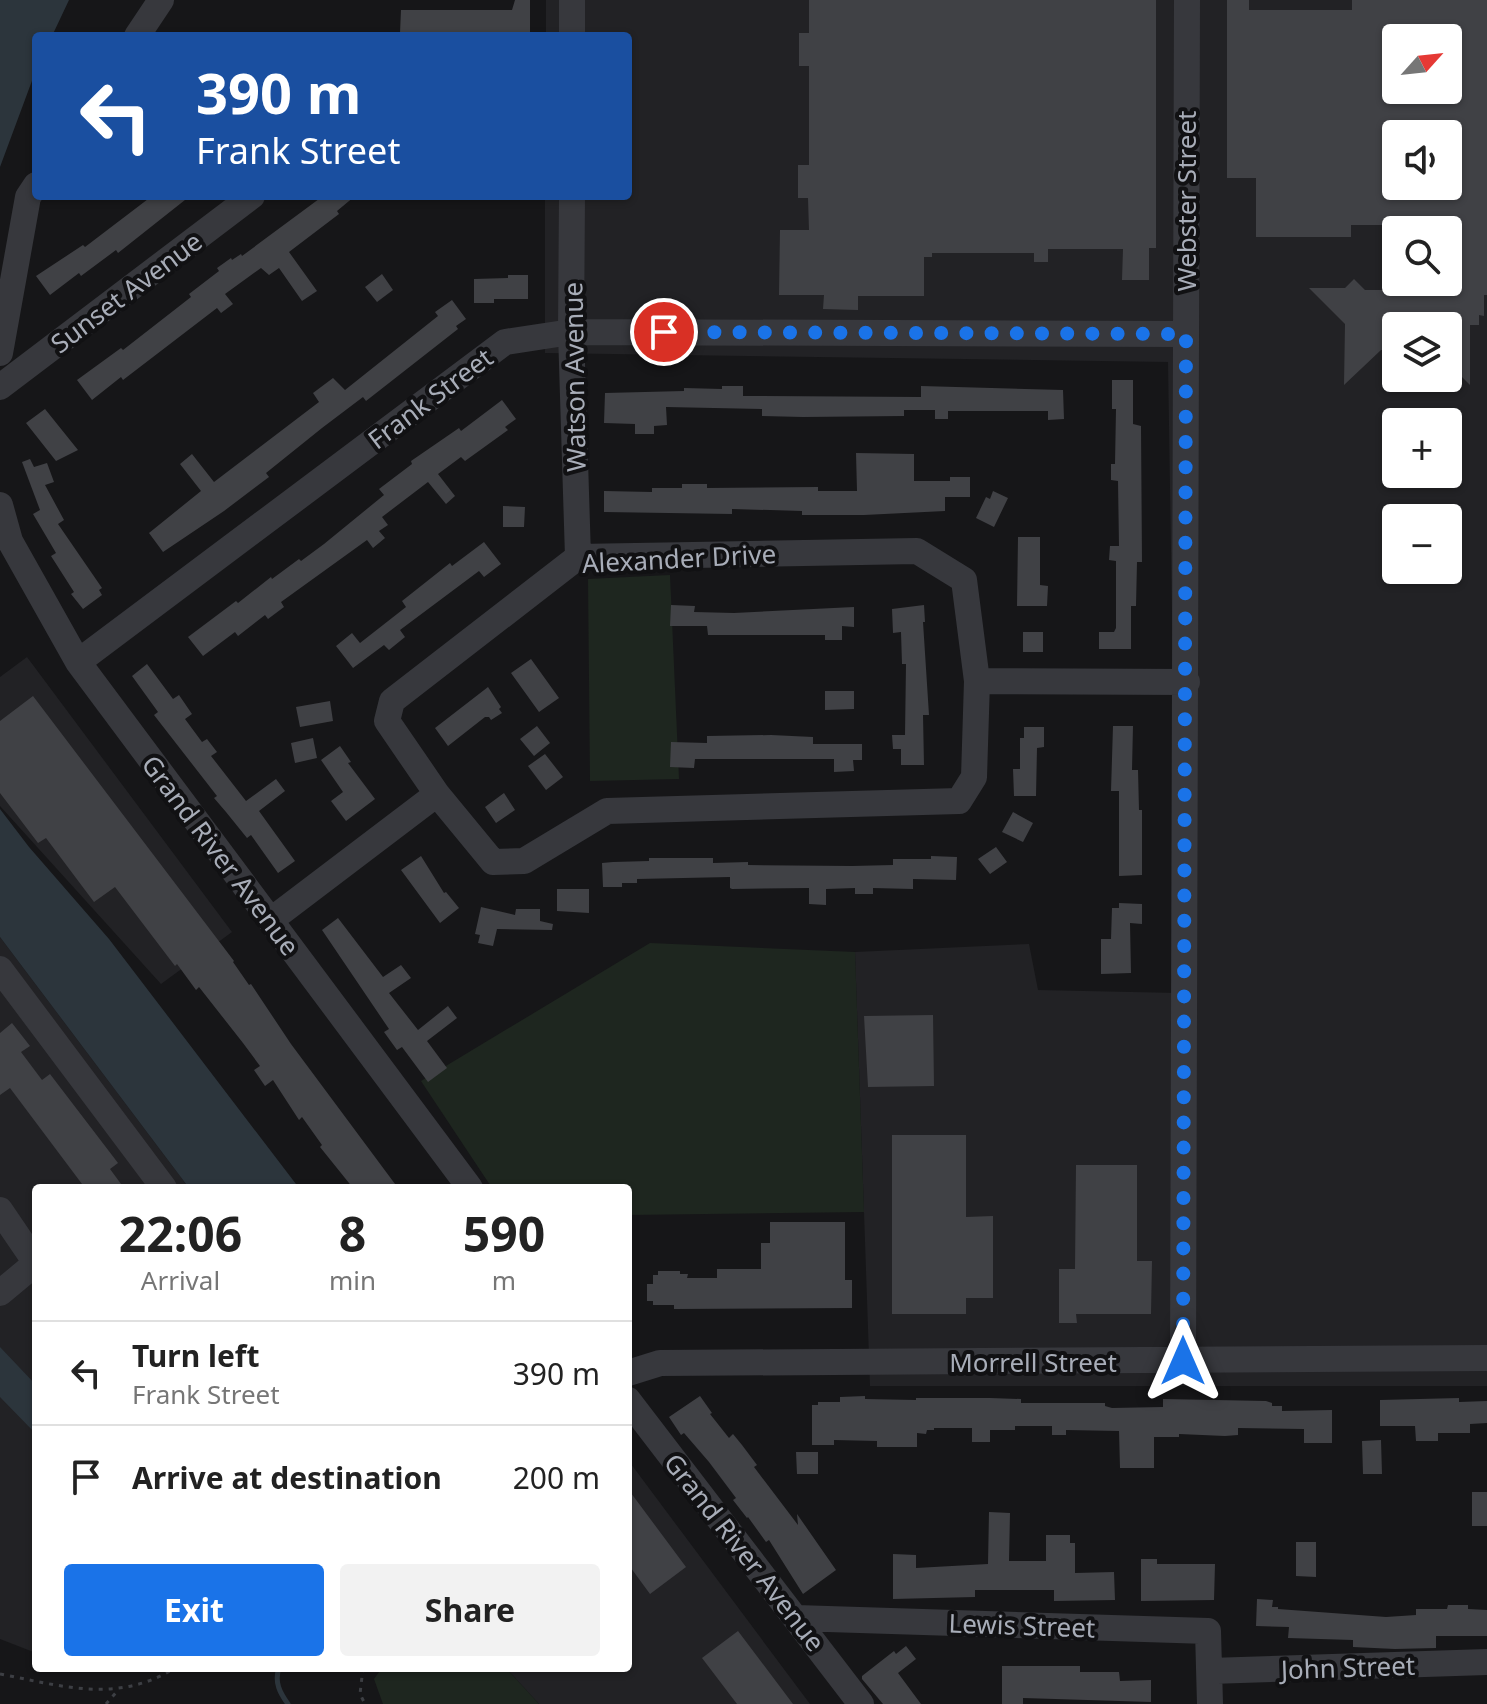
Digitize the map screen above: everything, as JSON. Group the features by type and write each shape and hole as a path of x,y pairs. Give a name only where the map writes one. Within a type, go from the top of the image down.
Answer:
{"street":[{"path":"140,32 161,0"},
{"path":"572,0 572,32"},
{"name":"Webster Street","path":"1183,1361 1187,0"},
{"path":"0,353 28,197 32,191"},
{"name":"Sunset Avenue","path":"0,387 247,200"},
{"name":"Watson Avenue","path":"572,200 571,332 578,557"},
{"name":"Frank Street","path":"78,662 505,342 571,332 1186,334"},
{"name":"Grand River Avenue","path":"0,505 10,541 78,662 467,1184"},
{"name":"Alexander Drive","path":"917,551 964,580 977,681 974,777 959,801 607,811 524,861 493,862 437,794 387,721 392,701 578,557 917,551"},
{"path":"977,681 1187,682"},
{"path":"271,920 437,794"},
{"path":"0,969 161,1184"},
{"path":"0,1210 32,1257"},
{"path":"0,1293 32,1266"},
{"name":"Morrell Street","path":"632,1372 660,1363 1487,1358"},
{"name":"Grand River Avenue","path":"632,1405 861,1704"},
{"name":"Lewis Street","path":"796,1618 1208,1631 1210,1671"},
{"name":"John Street","path":"1210,1671 1487,1662"},
{"path":"1210,1671 1210,1704"}],"path":[{"path":"0,1674 80,1691 119,1689 157,1679 168,1672"},
{"path":"363,1672 360,1694 365,1704"},
{"path":"106,1704 119,1689"}],"shaded area":[{"path":"0,0 69,0 54,32 32,32 32,81 0,167"},
{"path":"546,0 1487,0 1487,1386 870,1386 855,952 1029,944 1038,990 1178,993 1168,362 545,353 545,200 632,200 632,32 546,32"},
{"path":"670,575 679,779 590,781 588,579"},
{"path":"27,657 232,932 161,984 0,806 0,677"},
{"path":"0,809 109,939 296,1184 186,1184 0,937"},
{"path":"0,937 186,1184 32,1184 32,1651 0,1639"},
{"path":"650,943 855,952 864,1212 632,1215 632,1184 489,1184 421,1081"},
{"path":"0,1347 32,1381 32,1430 0,1397"},
{"path":"632,1465 810,1704 539,1704 510,1672 632,1672"},
{"path":"379,1672 510,1672 539,1704 383,1704 374,1679"}],"building":[{"path":"515,0 530,0 530,32 400,32 401,10 512,10"},
{"path":"809,0 1156,0 1156,248 1149,248 1149,280 1122,280 1123,249 1048,249 1048,262 1034,262 1034,253 932,253 932,257 924,257 924,296 858,296 858,310 823,309 824,295 779,295 780,230 809,230 808,198 798,198 798,165 809,165 809,66 799,66 799,33 809,33"},
{"path":"1227,0 1249,0 1249,10 1352,10 1352,0 1487,0 1487,295 1484,295 1484,316 1479,315 1479,325 1470,325 1470,385 1462,377 1462,312 1382,312 1382,350 1344,385 1345,324 1309,288 1345,288 1354,279 1365,290 1382,290 1382,296 1462,296 1462,216 1382,216 1382,225 1351,225 1351,237 1256,237 1256,178 1227,178"},
{"path":"147,200 185,200 118,253 116,250 50,295 36,276 83,245 85,247"},
{"path":"318,200 350,200 337,211 339,214 289,252 317,291 302,301 279,268 269,275 261,268 225,294 233,304 221,313 217,308 92,400 77,380 121,348 123,350 191,297 189,294 219,271 217,268 231,258 242,256"},
{"path":"382,274 393,290 377,302 365,287"},
{"path":"508,275 528,275 528,299 494,299 494,303 474,303 474,279 508,278"},
{"path":"452,300 466,319 456,326 458,329 366,401 363,397 322,428 266,473 269,477 163,552 149,533 201,491 180,464 192,454 214,482 319,402 313,393 333,378 345,390 438,316 435,312"},
{"path":"1112,380 1133,380 1133,424 1141,426 1142,562 1137,562 1136,606 1131,606 1131,649 1099,649 1099,632 1114,632 1116,628 1116,561 1109,560 1110,546 1119,546 1118,481 1111,480 1111,464 1115,464 1116,409 1112,409"},
{"path":"722,386 743,386 743,396 921,397 921,386 1063,390 1064,419 1048,420 1048,411 948,411 948,419 935,419 935,410 904,410 904,416 803,417 762,416 762,409 666,407 667,425 654,426 654,434 635,434 635,424 604,423 605,393 722,389"},
{"path":"502,400 516,419 505,427 508,430 465,461 461,457 438,474 455,496 446,504 428,482 382,517 388,525 379,531 385,538 373,548 367,540 281,602 284,607 268,619 265,615 238,636 235,632 203,656 188,637 271,577 324,544 384,495 379,489 412,464 411,461 459,428 461,431"},
{"path":"45,409 78,450 56,461 26,423"},
{"path":"856,453 914,454 914,481 950,481 950,477 970,477 970,497 945,497 945,511 864,515 802,515 802,511 732,509 732,514 604,512 604,491 652,492 652,488 682,488 682,484 707,484 707,488 818,487 818,491 857,491"},
{"path":"30,459 34,467 47,463 54,482 45,485 64,520 58,524 102,588 99,590 102,595 83,609 71,594 74,592 51,556 56,553 33,514 40,510 22,462"},
{"path":"993,491 1008,498 994,527 976,518 986,497 990,499"},
{"path":"503,506 525,507 524,527 503,527"},
{"path":"1018,537 1040,537 1040,585 1048,586 1047,606 1017,606"},
{"path":"484,542 501,564 484,577 479,571 400,630 405,637 389,650 384,645 353,668 336,646 352,633 360,643 406,607 402,601 450,563 452,566"},
{"path":"671,605 695,606 694,612 734,613 854,607 854,627 842,626 842,640 825,640 825,635 708,635 707,626 670,626"},
{"path":"924,605 929,715 923,715 924,765 901,765 901,749 893,749 892,735 905,735 906,664 902,664 901,632 893,633 892,609"},
{"path":"1023,632 1043,632 1043,652 1023,652"},
{"path":"531,659 559,698 539,712 511,673"},
{"path":"147,664 173,699 179,695 192,714 185,719 202,742 207,739 217,752 211,756 246,801 276,779 285,791 259,811 295,861 278,873 251,835 247,838 214,798 217,796 154,715 158,712 132,676"},
{"path":"488,687 502,713 491,720 485,717 448,746 435,728"},
{"path":"825,691 854,691 854,709 825,710"},
{"path":"33,696 234,961 395,1184 350,1184 320,1147 322,1145 302,1117 299,1120 273,1080 265,1086 254,1070 260,1066 243,1043 199,987 196,990 177,964 175,966 115,887 94,902 46,838 38,843 0,793 0,721"},
{"path":"330,701 333,721 300,727 296,707"},
{"path":"537,726 550,743 534,756 520,739"},
{"path":"1113,726 1133,726 1132,770 1138,770 1139,810 1142,810 1142,875 1119,876 1119,791 1111,791"},
{"path":"1024,727 1044,727 1044,747 1037,748 1036,796 1014,796 1013,769 1020,769 1020,738 1024,738"},
{"path":"707,736 813,737 813,744 862,744 862,760 853,760 854,771 834,772 834,759 695,759 694,768 670,767 671,742 707,743"},
{"path":"313,738 317,758 295,763 291,743"},
{"path":"340,746 351,762 348,763 375,799 346,821 331,801 343,792 321,760"},
{"path":"545,754 563,777 546,790 528,766"},
{"path":"504,793 515,810 496,823 485,807"},
{"path":"1013,812 1033,823 1023,842 1002,832"},
{"path":"996,847 1007,862 990,874 978,859"},
{"path":"421,856 444,893 459,908 440,923 401,870"},
{"path":"931,856 957,857 956,880 913,879 913,889 873,888 873,894 855,894 855,888 826,889 826,905 809,904 809,888 732,889 730,877 637,879 637,883 622,883 622,887 603,887 602,863 649,861 649,858 713,858 713,863 748,862 748,865 852,866 893,865 893,859 931,859"},
{"path":"557,889 589,889 589,913 557,911"},
{"path":"1119,903 1142,904 1142,924 1130,923 1131,973 1101,974 1101,939 1111,939 1112,908 1119,908"},
{"path":"481,907 515,915 516,909 540,909 540,921 553,924 552,930 497,929 493,946 478,943 480,935 475,934"},
{"path":"338,918 383,977 401,965 411,978 389,993 418,1030 448,1006 457,1018 427,1041 447,1068 428,1082 402,1047 397,1050 384,1032 389,1029 322,930"},
{"path":"933,1015 934,1086 868,1087 864,1016"},
{"path":"12,1023 30,1046 21,1052 42,1080 50,1074 118,1163 110,1169 121,1184 82,1184 10,1088 0,1095 0,1033"},
{"path":"892,1135 966,1135 966,1217 993,1216 993,1298 966,1298 966,1314 892,1314"},
{"path":"1076,1165 1137,1165 1137,1261 1152,1261 1151,1314 1076,1314 1077,1323 1059,1323 1059,1269 1075,1269"},
{"path":"770,1222 845,1222 845,1280 852,1280 852,1308 674,1309 674,1305 653,1305 653,1301 647,1301 647,1284 653,1284 653,1275 658,1275 658,1271 680,1271 680,1274 688,1274 687,1278 717,1278 717,1269 761,1269 761,1243 770,1243"},
{"path":"700,1396 729,1438 733,1434 742,1445 757,1465 754,1467 798,1525 797,1514 836,1570 803,1594 769,1540 766,1542 733,1500 736,1498 709,1462 684,1433 681,1435 669,1417"},
{"path":"865,1396 865,1399 990,1398 1021,1399 1021,1403 1105,1403 1105,1406 1112,1408 1163,1407 1163,1399 1266,1401 1272,1406 1282,1406 1282,1411 1332,1410 1332,1443 1304,1443 1304,1429 1238,1428 1238,1435 1179,1434 1179,1437 1154,1437 1154,1468 1120,1468 1119,1431 1066,1430 1066,1435 1052,1435 1052,1426 990,1430 990,1442 972,1442 972,1428 934,1428 927,1430 926,1434 917,1433 917,1447 877,1447 877,1441 834,1440 834,1445 812,1445 812,1405 840,1402 840,1397"},
{"path":"1459,1398 1459,1402 1487,1401 1487,1423 1470,1424 1470,1433 1438,1433 1438,1441 1416,1441 1415,1426 1380,1426 1380,1400"},
{"path":"1381,1440 1382,1474 1363,1474 1362,1441"},
{"path":"796,1452 818,1452 818,1474 797,1474"},
{"path":"1472,1492 1487,1492 1487,1526 1472,1526"},
{"path":"632,1494 686,1567 650,1594 632,1569"},
{"path":"989,1512 1010,1513 1009,1561 1046,1561 1046,1535 1070,1535 1070,1543 1075,1543 1075,1573 1114,1572 1115,1600 1054,1601 1054,1590 975,1590 975,1597 893,1599 893,1554 916,1555 916,1568 988,1564"},
{"path":"1296,1542 1316,1542 1316,1577 1296,1576"},
{"path":"1141,1559 1157,1559 1157,1564 1215,1564 1214,1600 1141,1601"},
{"path":"1257,1599 1273,1600 1272,1607 1278,1609 1386,1617 1416,1615 1416,1609 1468,1605 1468,1609 1487,1610 1487,1636 1436,1636 1436,1648 1395,1649 1353,1647 1353,1640 1288,1638 1289,1627 1256,1626"},
{"path":"738,1631 793,1704 737,1704 702,1658"},
{"path":"906,1646 916,1659 898,1673 921,1704 883,1704 862,1676 894,1651 896,1654"},
{"path":"1002,1666 1080,1666 1080,1672 1119,1672 1120,1681 1151,1680 1151,1702 1023,1698 1023,1704 1002,1704"}],"waterway":[{"path":"278,1672 279,1687 288,1704"}],"route":[{"path":"664,332 1186,334 1183,1361"}]}
